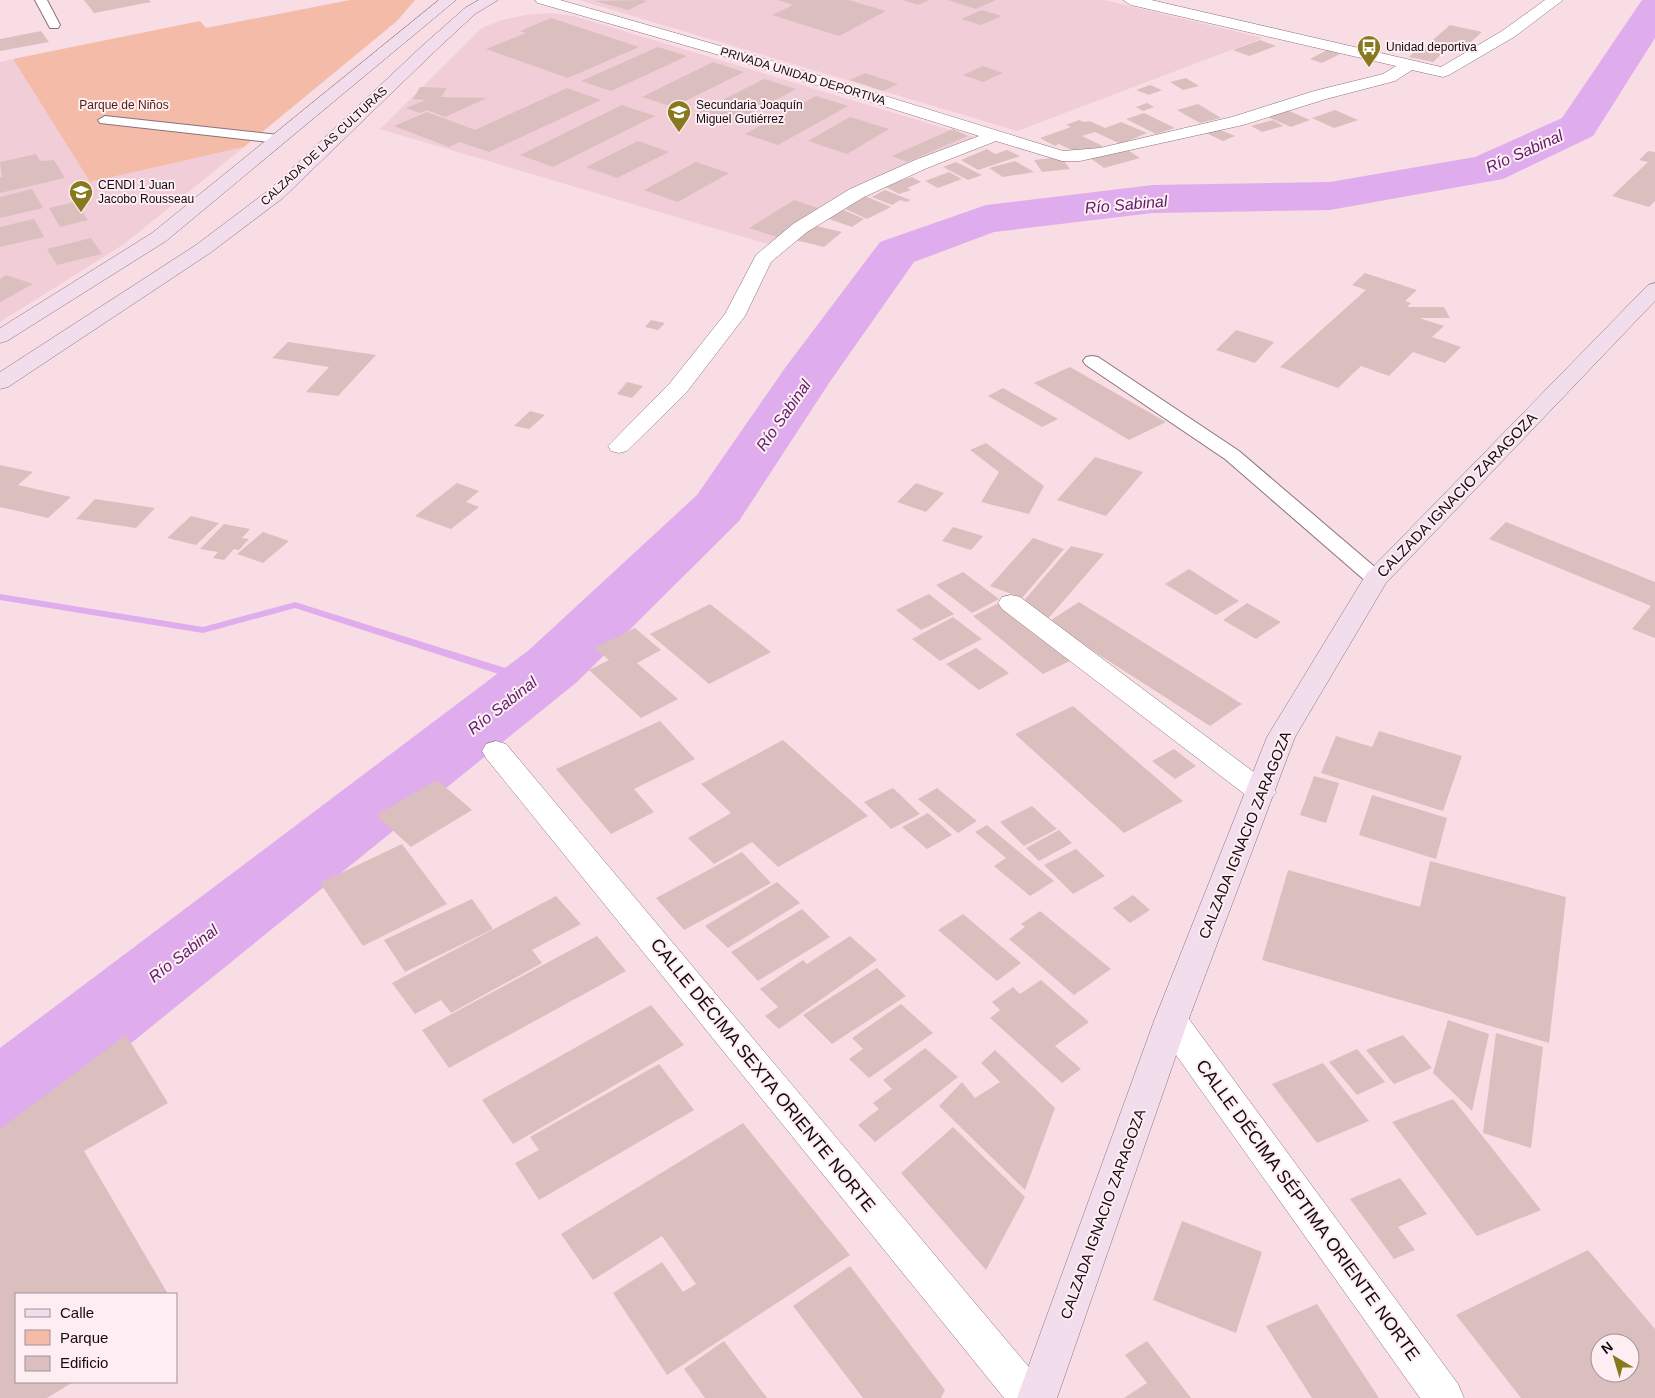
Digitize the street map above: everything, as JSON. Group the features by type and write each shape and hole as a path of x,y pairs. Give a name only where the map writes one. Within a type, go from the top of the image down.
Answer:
{"main road":[{"path":"0,337 159,237 278,139 428,7 448,0"},
{"name":"CALZADA DE LAS CULTURAS","path":"0,382 162,277 276,194 428,49 470,11 490,0"},
{"path":"111,267 162,277"},
{"name":"CALZADA IGNACIO ZARAGOZA","path":"1037,1398 1171,1021 1281,737 1376,579 1655,289"}],"street":[{"name":"PRIVADA UNIDAD DEPORTIVA","path":"543,0 746,58 1062,156 1100,153 1237,121 1320,95 1389,78 1410,64"},
{"path":"1131,0 1443,72 1508,34 1555,0"},
{"path":"619,446 678,388 735,316 763,259 800,228 857,193 921,164 994,136"},
{"path":"1011,603 1261,792"},
{"name":"CALLE DÉCIMA SEXTA ORIENTE NORTE","path":"496,751 1029,1398"},
{"name":"CALLE DÉCIMA SÉPTIMA ORIENTE NORTE","path":"1171,1021 1444,1398"}],"lane":[{"path":"41,0 54,25"},
{"path":"105,120 278,139"},
{"path":"1092,361 1232,454 1376,579"}],"shaded area":[{"path":"579,0 1104,0 1263,38 1017,131"},
{"name":"Secundaria Joaquín Miguel Gutiérrez","path":"548,13 574,16 977,138 771,245 380,129 482,28 502,20"},
{"name":"CENDI 1 Juan Jacobo Rousseau","path":"13,59 90,182 244,147 124,244 0,322 0,62"}],"green space":[{"name":"Parque de Niños","path":"350,0 415,0 397,21 244,147 90,182 13,59 200,21 206,28"}],"building":[{"path":"84,0 149,0 151,2 94,13"},
{"path":"778,0 848,0 886,11 839,36 772,15 793,5"},
{"path":"903,0 930,0 918,5"},
{"path":"948,0 996,0 976,9"},
{"path":"595,1 647,1 628,10"},
{"path":"982,10 1002,16 981,25 961,19"},
{"path":"551,18 639,47 568,78 486,49 526,33 520,31"},
{"path":"1450,25 1482,32 1460,52 1427,45"},
{"path":"41,31 49,42 0,51 0,39"},
{"path":"1260,40 1276,46 1249,56 1233,50"},
{"path":"658,47 687,56 611,91 581,81"},
{"path":"1420,47 1444,52 1433,62 1409,57"},
{"path":"1327,50 1340,54 1322,63 1310,59"},
{"path":"713,62 744,72 673,107 642,97"},
{"path":"983,66 1003,73 983,82 963,75"},
{"path":"865,73 898,84 883,91 850,80"},
{"path":"1186,78 1199,86 1183,90 1170,82"},
{"path":"764,79 796,89 726,126 693,115"},
{"path":"1150,85 1162,90 1149,95 1136,90"},
{"path":"420,87 447,88 441,97 487,98 445,117 427,110 420,113 406,108 426,100 413,99"},
{"path":"567,88 601,100 489,152 460,142 449,147 394,126 427,112 475,130"},
{"path":"816,96 848,106 778,145 745,134"},
{"path":"1147,103 1154,107 1143,111 1136,107"},
{"path":"1198,104 1221,118 1200,123 1177,110"},
{"path":"622,105 655,116 553,167 520,155"},
{"path":"1282,108 1310,120 1291,127 1263,115"},
{"path":"1335,110 1358,120 1334,128 1312,118"},
{"path":"1144,113 1175,128 1156,134 1126,119"},
{"path":"850,117 889,129 847,154 808,141"},
{"path":"1079,120 1084,122 1090,121 1105,128 1121,122 1147,133 1121,144 1095,132 1082,136 1103,146 1080,154 1059,144 1055,146 1040,138 1071,127 1066,125"},
{"path":"1273,120 1283,126 1262,132 1251,126"},
{"path":"953,129 968,136 907,162 892,156"},
{"path":"1218,129 1235,136 1223,141 1206,133"},
{"path":"638,141 669,152 617,178 586,167"},
{"path":"987,149 995,154 1007,150 1020,156 978,170 961,160"},
{"path":"1126,149 1140,158 1104,168 1090,158"},
{"path":"1648,151 1655,152 1655,201 1649,207 1612,196 1648,162 1639,160"},
{"path":"36,154 40,161 54,160 65,178 0,193 0,177 2,177 0,162"},
{"path":"1061,157 1070,169 1042,172 1034,160"},
{"path":"1015,161 1034,172 1003,177 989,168"},
{"path":"696,162 729,173 678,202 644,190"},
{"path":"956,162 982,175 968,180 943,167"},
{"path":"949,172 962,179 938,188 925,181"},
{"path":"912,177 921,182 907,188 911,190 899,194 884,186"},
{"path":"32,189 43,208 0,218 0,197"},
{"path":"885,190 911,200 906,202 900,200 892,205 872,197"},
{"path":"865,196 891,207 867,219 841,207"},
{"path":"794,200 824,210 780,238 749,228"},
{"path":"75,202 88,220 60,227 49,208"},
{"path":"839,208 864,219 852,227 823,217"},
{"path":"34,219 44,237 0,247 0,227"},
{"path":"812,225 842,232 824,247 795,240"},
{"path":"91,238 102,254 57,265 47,249"},
{"path":"1365,273 1417,290 1405,301 1411,303 1407,307 1444,307 1450,318 1419,318 1444,326 1432,337 1461,347 1445,363 1413,352 1389,376 1361,366 1338,388 1280,367 1366,290 1352,285"},
{"path":"6,275 33,284 0,302 0,279"},
{"path":"651,320 665,323 658,330 645,327"},
{"path":"1236,330 1274,342 1255,363 1216,350"},
{"path":"288,342 376,355 338,396 306,392 329,367 272,358"},
{"path":"1070,367 1166,422 1129,440 1034,383"},
{"path":"627,382 643,386 632,398 617,394"},
{"path":"1003,388 1058,419 1042,427 988,396"},
{"path":"530,411 545,415 529,429 514,426"},
{"path":"986,443 1044,486 1029,514 981,502 999,472 970,450"},
{"path":"1095,457 1143,472 1106,516 1057,500"},
{"path":"0,465 33,472 18,485 71,497 48,518 0,507"},
{"path":"457,483 479,491 466,502 479,507 451,529 415,516"},
{"path":"916,483 944,493 926,512 897,502"},
{"path":"95,499 155,508 136,528 76,519"},
{"path":"191,516 219,523 196,545 167,538"},
{"path":"1506,522 1655,582 1655,638 1632,629 1651,606 1489,539"},
{"path":"224,524 250,529 242,538 249,539 239,550 234,549 224,560 213,558 218,552 200,549"},
{"path":"953,527 983,536 971,550 942,541"},
{"path":"263,532 289,541 263,563 237,554"},
{"path":"1033,538 1064,549 1022,598 990,586"},
{"path":"1071,546 1104,554 1046,621 1021,604"},
{"path":"1189,569 1239,601 1216,615 1165,584"},
{"path":"963,572 999,599 972,613 936,585"},
{"path":"929,594 954,614 921,630 896,610"},
{"path":"1003,601 1074,659 1043,674 973,616"},
{"path":"1079,602 1242,704 1210,726 1048,622"},
{"path":"1247,603 1281,622 1256,639 1223,620"},
{"path":"710,604 771,652 709,684 650,634"},
{"path":"953,617 982,639 940,661 912,639"},
{"path":"635,628 661,650 637,663 678,699 641,718 589,670 609,660 594,648"},
{"path":"976,648 1009,673 979,690 946,664"},
{"path":"1073,706 1183,801 1124,833 1015,734"},
{"path":"660,721 695,759 634,789 654,812 611,834 556,769"},
{"path":"1379,731 1462,756 1443,811 1321,773 1336,736 1372,747"},
{"path":"783,740 868,816 778,867 752,842 714,864 688,838 731,813 701,784"},
{"path":"1174,749 1196,766 1175,779 1152,761"},
{"path":"1314,776 1339,783 1326,823 1300,815"},
{"path":"437,780 472,810 411,847 376,815"},
{"path":"893,788 920,814 891,829 864,802"},
{"path":"937,788 977,821 958,833 918,799"},
{"path":"1372,795 1447,818 1436,859 1359,835"},
{"path":"1032,806 1057,829 1024,846 1000,822"},
{"path":"928,813 952,835 927,849 902,827"},
{"path":"987,825 1054,881 1030,896 994,866 1006,858 975,832"},
{"path":"1059,830 1072,843 1039,861 1026,848"},
{"path":"402,844 447,904 363,946 320,883"},
{"path":"1076,849 1105,876 1073,894 1044,865"},
{"path":"742,852 771,883 684,930 656,898"},
{"path":"1430,861 1566,897 1549,1043 1262,960 1288,870 1420,907"},
{"path":"777,882 800,903 728,948 705,926"},
{"path":"1133,895 1150,910 1130,923 1113,908"},
{"path":"556,896 581,924 532,950 542,963 451,1013 441,1000 415,1014 392,983"},
{"path":"472,899 493,929 405,972 384,940"},
{"path":"802,909 830,937 758,981 731,952"},
{"path":"1040,911 1111,969 1074,995 1009,939 1025,927 1021,924"},
{"path":"963,914 1021,963 997,981 938,930"},
{"path":"597,936 626,971 449,1068 422,1030"},
{"path":"850,936 877,960 779,1029 765,1016 778,1007 760,989 803,960 807,964"},
{"path":"877,968 906,996 832,1044 803,1015"},
{"path":"1041,980 1089,1022 1055,1046 1081,1069 1062,1083 990,1018 1000,1010 992,1002 1013,987 1020,994"},
{"path":"901,1004 933,1033 869,1078 849,1059 863,1049 852,1038"},
{"path":"651,1005 684,1045 513,1144 482,1100"},
{"path":"1448,1020 1489,1034 1472,1111 1433,1073"},
{"path":"1496,1033 1543,1047 1531,1148 1483,1133"},
{"path":"126,1035 168,1103 84,1151 167,1293 15,1293 15,1383 71,1383 47,1398 0,1398 0,1129"},
{"path":"1403,1035 1432,1068 1394,1084 1366,1050"},
{"path":"925,1048 958,1077 875,1142 858,1125 879,1109 873,1103 892,1089 883,1080"},
{"path":"1357,1049 1385,1082 1357,1095 1329,1062"},
{"path":"995,1050 1055,1108 1025,1190 939,1106 962,1082 975,1098 1000,1082 981,1063"},
{"path":"1323,1063 1369,1121 1317,1143 1272,1084"},
{"path":"659,1064 694,1110 539,1200 515,1163 539,1150 530,1137"},
{"path":"1453,1099 1541,1210 1477,1236 1392,1122"},
{"path":"743,1123 850,1255 667,1375 613,1293 662,1262 683,1292 696,1284 662,1236 593,1280 561,1234"},
{"path":"953,1127 1025,1197 986,1270 901,1173"},
{"path":"1400,1178 1427,1214 1398,1227 1415,1250 1394,1259 1350,1199"},
{"path":"1182,1221 1262,1252 1236,1333 1153,1300"},
{"path":"1588,1250 1655,1329 1655,1398 1521,1398 1456,1315"},
{"path":"850,1266 945,1390 941,1398 863,1398 793,1306"},
{"path":"1317,1304 1379,1398 1312,1398 1266,1326"},
{"path":"724,1341 767,1398 705,1398 684,1369"},
{"path":"1147,1341 1191,1398 1124,1398 1147,1383 1125,1355"}],"waterway":[{"name":"Río Sabinal","path":"0,1095 53,1057 553,666 718,508 804,380 897,252 986,219 1153,199 1330,196 1487,169 1578,127 1655,8"},
{"path":"0,597 203,630 295,605 533,681"}],"place":[{"name":"Unidad deportiva","path":"1369,68"},
{"name":"Secundaria Joaquín Miguel Gutiérrez","path":"679,133"},
{"name":"CENDI 1 Juan Jacobo Rousseau","path":"81,213"}]}
